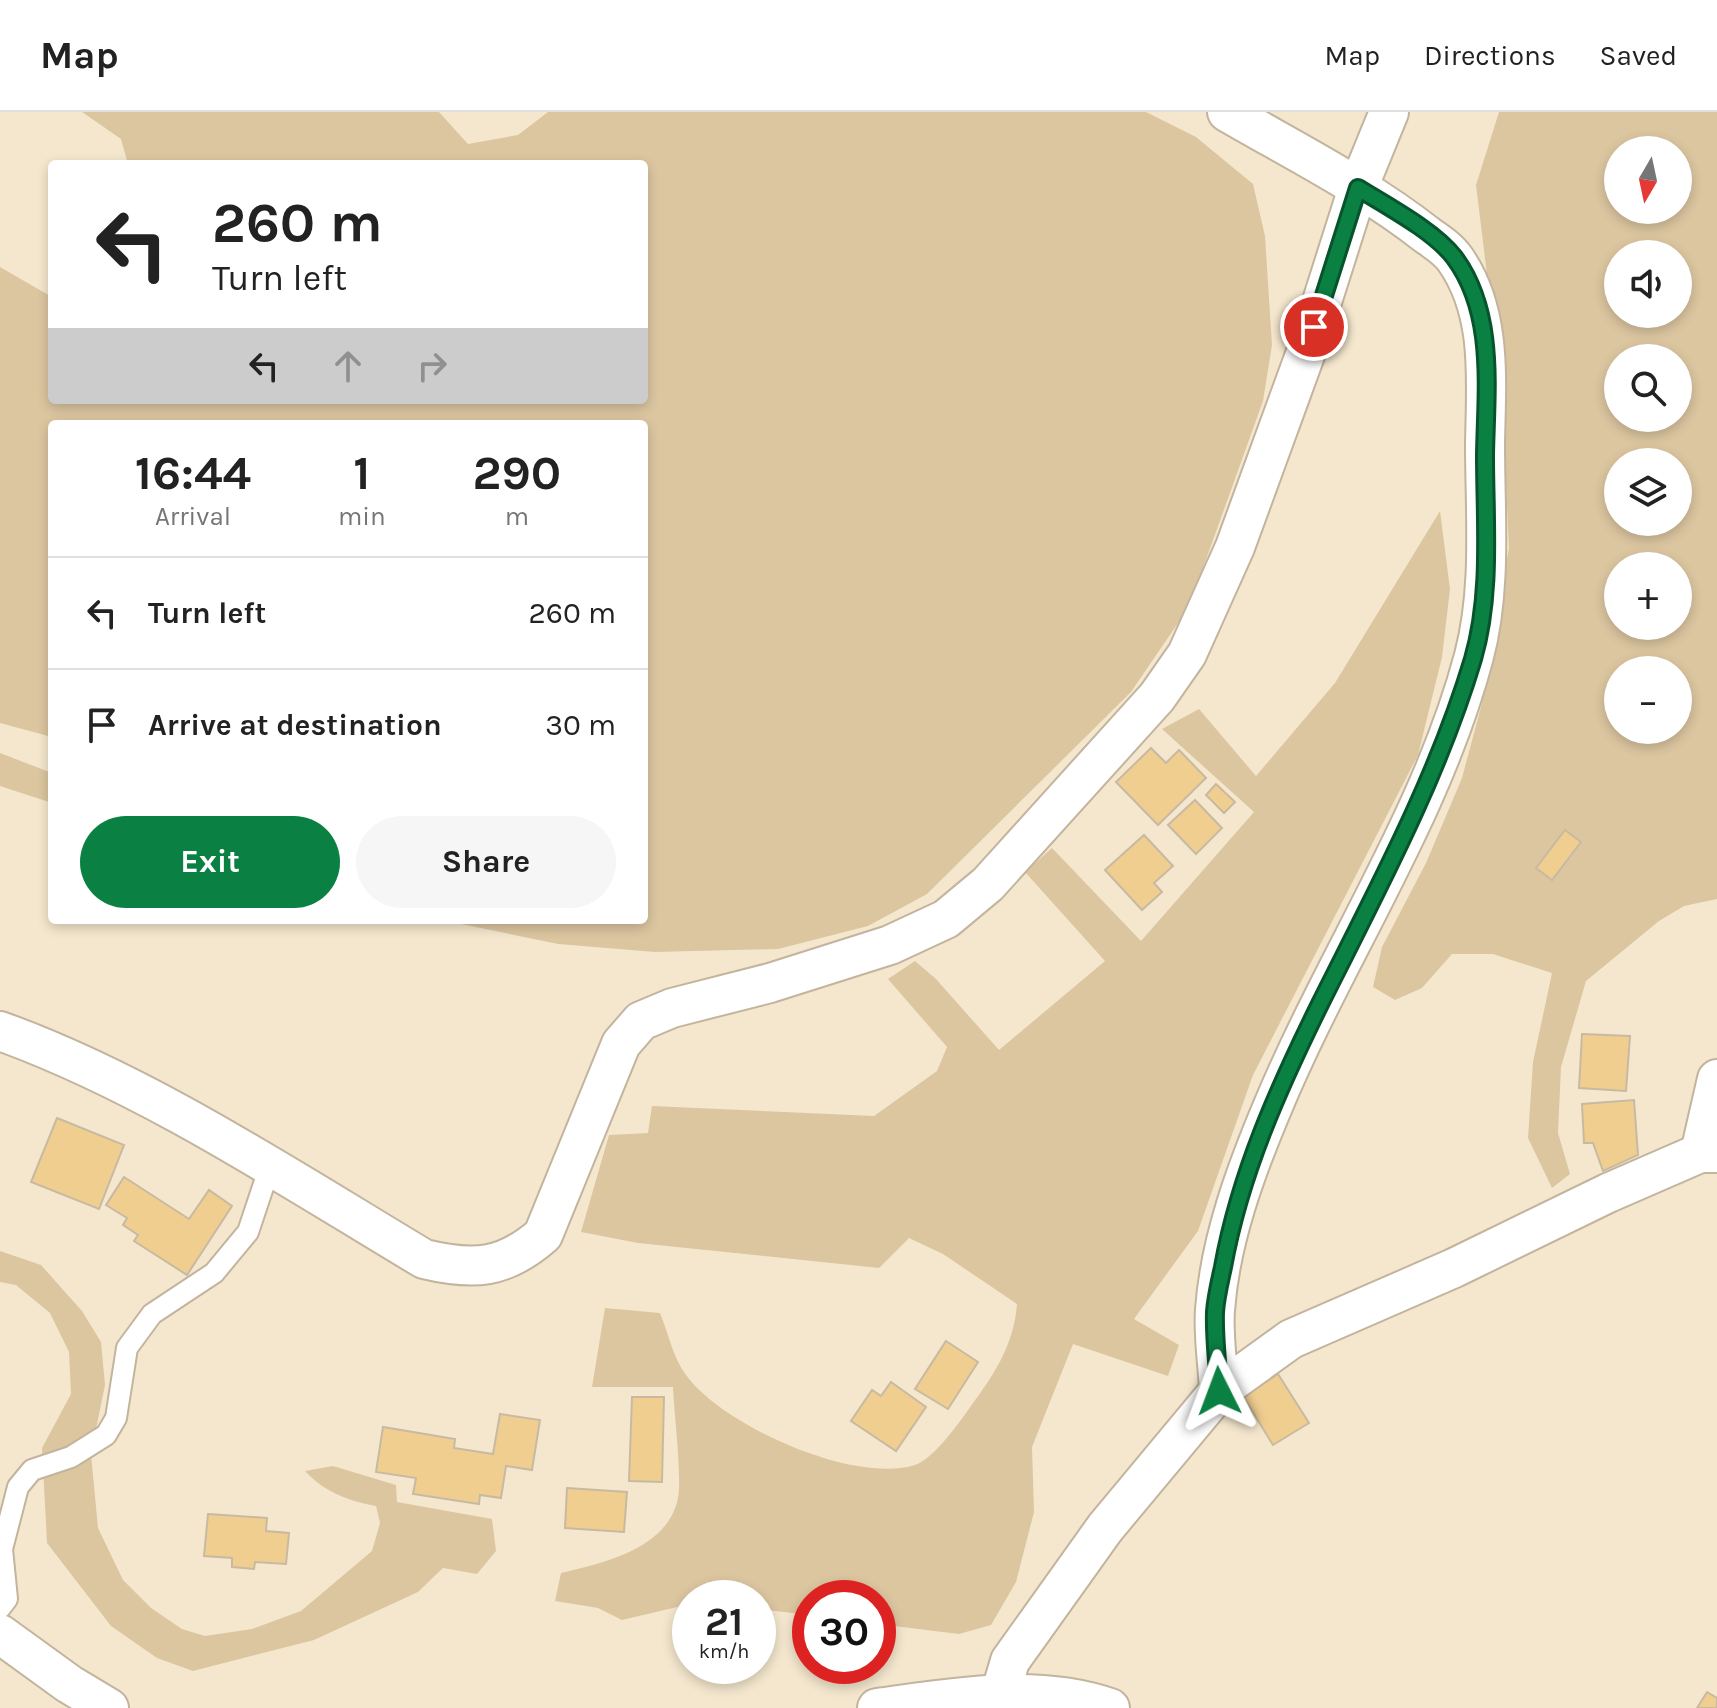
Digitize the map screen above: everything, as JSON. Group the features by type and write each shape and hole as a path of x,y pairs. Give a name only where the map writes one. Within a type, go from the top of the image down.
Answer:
{"street":[{"path":"1219,1391 1215,1311 1232,1215 1256,1146 1292,1060 1396,852 1444,745 1474,655 1485,592 1487,374 1481,316 1471,286 1453,255 1409,221 1358,188 1227,112"},
{"path":"0,1031 34,1044 200,1126 424,1259 457,1267 494,1264 522,1253 543,1235 621,1044 641,1021 720,993 770,983 890,945 946,919 988,884 1157,697 1187,654 1235,547 1305,355 1358,188 1389,112"},
{"path":"1000,1695 1010,1661 1105,1528 1219,1391 1291,1339 1709,1153 1717,1079"},
{"path":"0,1634 69,1684 109,1708"},
{"path":"877,1708 1000,1695 1048,1696 1110,1708"}],"lane":[{"path":"0,1608 7,1599 2,1549 18,1487 32,1470 71,1457 106,1435 116,1418 127,1348 152,1314 214,1273 248,1232 270,1166"}],"shaded area":[{"path":"82,112 439,112 468,144 518,135 548,112 1146,112 1196,137 1253,184 1265,236 1272,345 1263,401 1189,607 1131,692 927,894 868,926 778,949 655,952 558,944 461,924 648,924 648,420 48,420 48,736 0,723 0,267 48,295 48,404 648,404 648,160 127,160 121,139"},
{"path":"1499,112 1717,112 1717,899 1684,906 1659,921 1586,981 1561,1067 1558,1133 1570,1174 1552,1188 1528,1138 1533,1062 1552,973 1493,954 1452,954 1422,988 1395,1000 1373,987 1382,947 1426,863 1462,778 1481,707 1509,548 1502,397 1476,185"},
{"path":"1440,511 1450,589 1442,657 1418,755 1253,1075 1198,1231 1134,1319 1179,1345 1168,1376 1073,1344 1032,1447 1034,1512 1016,1582 991,1625 959,1634 896,1626 896,1580 792,1580 792,1613 776,1611 776,1580 672,1580 672,1608 622,1620 598,1608 555,1601 561,1573 614,1558 648,1542 672,1515 678,1498 673,1387 592,1387 605,1308 660,1313 674,1353 686,1375 704,1394 759,1431 825,1458 889,1469 922,1461 955,1428 1002,1356 1012,1332 1017,1304 943,1254 909,1238 879,1268 638,1243 581,1232 609,1135 648,1133 652,1106 874,1116 937,1071 947,1047 888,979 915,961 936,979 999,1050 1105,961 1025,872 1052,848 1141,941 1254,812 1162,729 1199,709 1256,776 1335,683"},
{"path":"0,753 48,771 48,802 0,786"},
{"path":"0,1251 41,1265 82,1311 101,1342 105,1385 91,1454 98,1528 123,1580 151,1608 182,1629 205,1636 252,1629 301,1611 372,1551 380,1523 376,1506 338,1494 320,1485 305,1471 333,1466 396,1485 397,1502 492,1519 496,1551 477,1574 443,1568 418,1592 314,1640 193,1671 157,1658 111,1626 47,1543 42,1448 71,1394 69,1352 50,1313 16,1285 0,1282"}],"building":[{"path":"1151,748 1166,763 1179,750 1206,778 1158,825 1116,782"},
{"path":"1216,784 1235,802 1224,813 1206,795"},
{"path":"1195,800 1222,828 1196,854 1168,825"},
{"path":"1565,830 1581,842 1552,880 1536,868"},
{"path":"1144,835 1173,866 1154,883 1162,892 1142,910 1105,870"},
{"path":"1582,1034 1630,1036 1626,1091 1579,1088"},
{"path":"1634,1100 1638,1155 1603,1171 1593,1143 1584,1143 1582,1104"},
{"path":"57,1118 124,1145 99,1209 31,1182"},
{"path":"124,1177 189,1219 209,1190 232,1206 187,1275 134,1241 138,1235 123,1225 127,1218 106,1205"},
{"path":"946,1341 978,1362 948,1409 915,1389"},
{"path":"1278,1374 1309,1423 1273,1445 1243,1396"},
{"path":"891,1382 926,1407 896,1451 851,1421 872,1390 881,1396"},
{"path":"632,1397 664,1397 662,1482 629,1481"},
{"path":"500,1414 540,1420 532,1470 506,1466 501,1498 480,1495 479,1504 413,1494 416,1478 376,1472 383,1427 455,1439 454,1448 493,1454"},
{"path":"567,1488 627,1492 624,1532 565,1528"},
{"path":"208,1514 267,1518 266,1531 289,1533 286,1564 255,1562 254,1569 232,1567 232,1558 204,1556"},
{"path":"1707,1692 1717,1698 1717,1708 1697,1708"}],"route":[{"path":"1219,1391 1215,1311 1232,1215 1256,1146 1292,1060 1396,852 1444,745 1474,655 1485,592 1487,374 1481,316 1471,286 1453,255 1409,221 1358,188 1314,327"}]}
